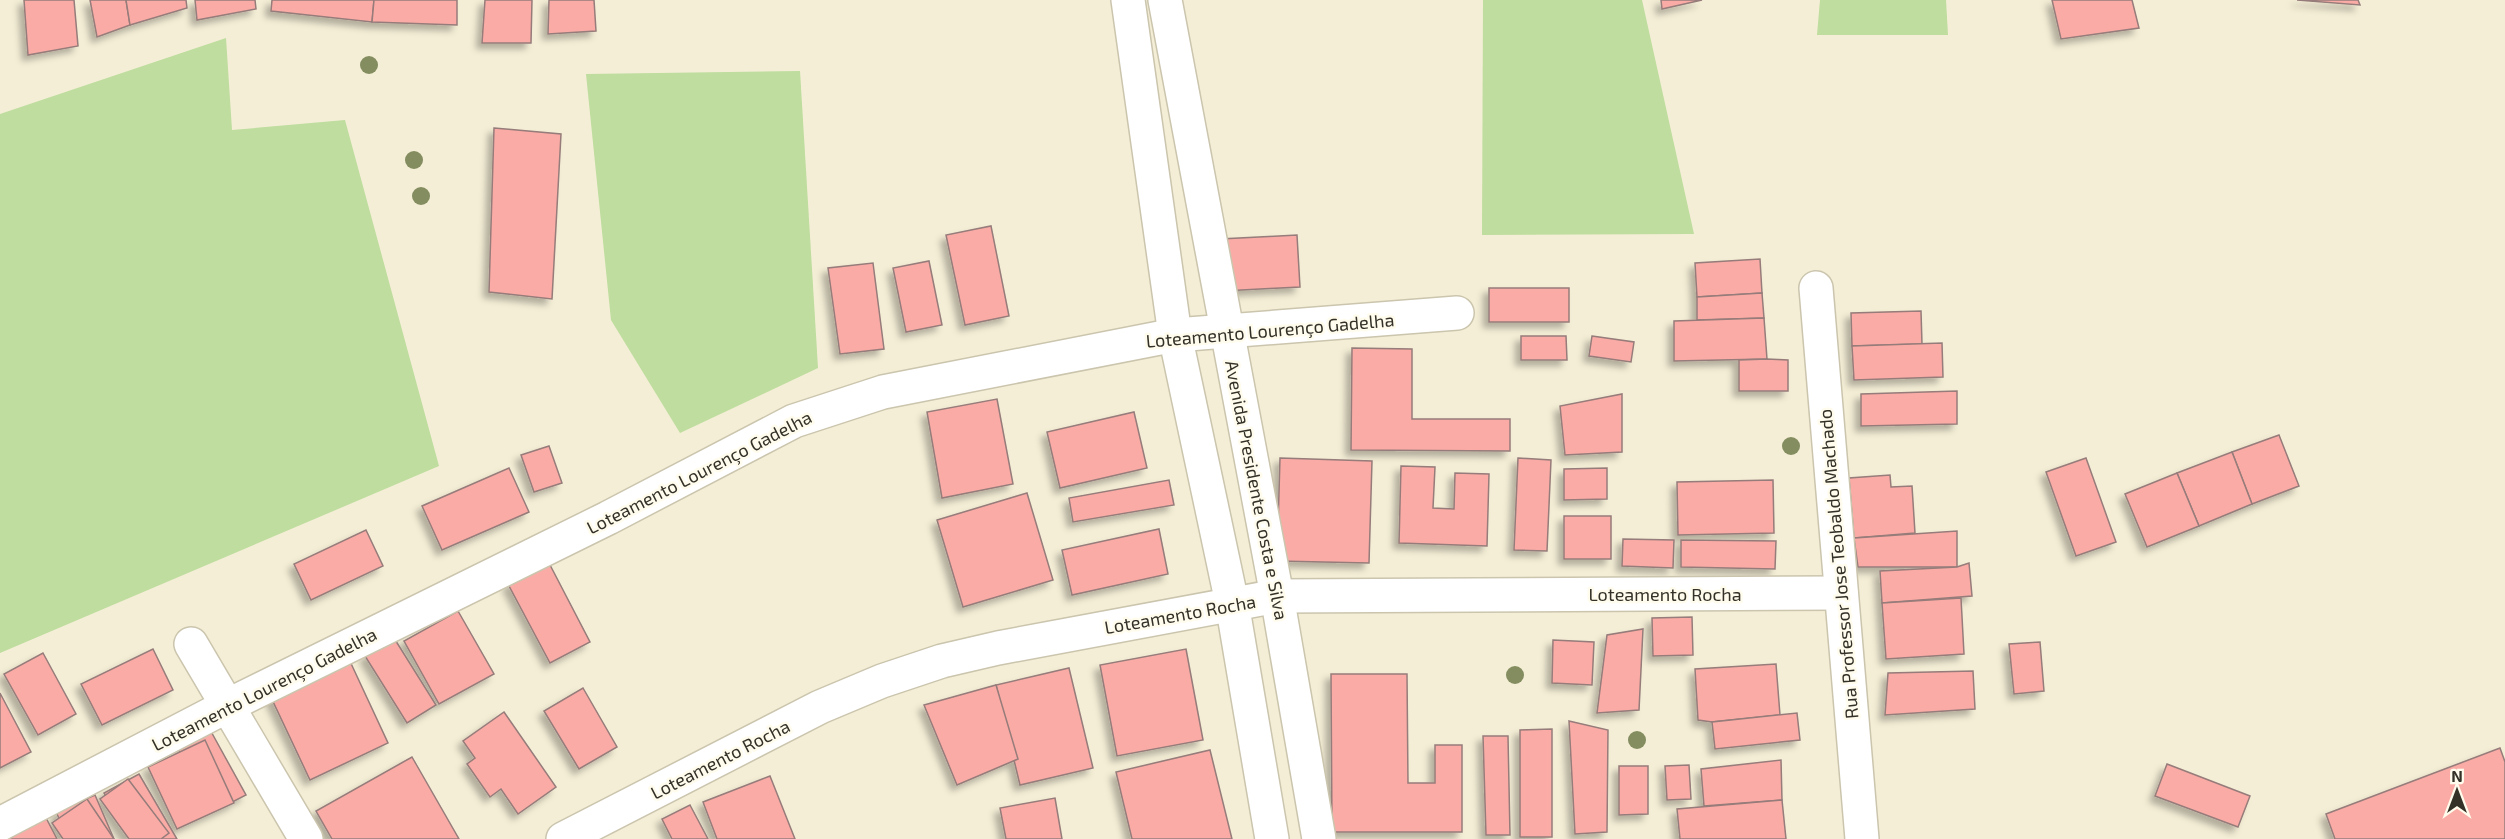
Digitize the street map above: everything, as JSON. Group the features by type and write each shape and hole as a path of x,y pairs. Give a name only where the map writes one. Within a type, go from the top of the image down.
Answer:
{"street":[{"path":"1128,0 1175,335 1232,603 1272,839"},
{"name":"Avenida Presidente Costa e Silva","path":"1164,0 1278,596 1319,839"},
{"name":"Rua Professor Jose Teobaldo Machado","path":"1816,288 1862,839"},
{"name":"Loteamento Lourenço Gadelha","path":"0,825 227,706 608,518 794,421 883,392 1175,335 1457,313"},
{"name":"Loteamento Rocha","path":"563,839 820,707 882,681 942,661 998,648 1278,596 1841,593"},
{"path":"190,644 306,839"}],"green space":[{"path":"1483,0 1642,0 1694,234 1482,235"},
{"path":"1820,0 1946,0 1948,35 1817,35"},
{"path":"226,38 232,130 345,120 439,466 0,653 0,114"},
{"path":"800,71 818,368 680,433 611,320 586,74"}],"building":[{"path":"24,0 74,0 78,46 28,55"},
{"path":"90,0 126,0 130,25 97,37"},
{"path":"126,0 186,0 187,8 130,25"},
{"path":"195,0 255,0 256,9 197,20"},
{"path":"272,0 374,0 372,22 271,11"},
{"path":"374,0 457,0 457,25 372,22"},
{"path":"485,0 532,0 531,43 482,43"},
{"path":"549,0 594,0 596,31 548,34"},
{"path":"1661,0 1702,0 1662,9"},
{"path":"2052,0 2132,0 2139,28 2061,39"},
{"path":"2297,0 2358,0 2360,5"},
{"path":"494,128 561,134 552,299 489,292"},
{"path":"991,226 1009,316 965,325 946,235"},
{"path":"1297,235 1300,287 1223,291 1220,239"},
{"path":"1760,259 1762,293 1697,297 1695,263"},
{"path":"929,261 942,325 906,332 893,268"},
{"path":"873,263 884,349 840,354 828,268"},
{"path":"1489,288 1569,288 1569,322 1489,322"},
{"path":"1762,293 1764,318 1697,320 1697,297"},
{"path":"1921,311 1922,344 1852,346 1851,313"},
{"path":"1764,318 1767,359 1674,361 1674,321"},
{"path":"1521,336 1566,336 1567,360 1521,360"},
{"path":"1592,336 1634,342 1631,362 1589,356"},
{"path":"1942,343 1943,377 1854,380 1852,346"},
{"path":"1352,348 1412,349 1412,419 1510,419 1510,451 1351,450"},
{"path":"1739,360 1788,360 1788,391 1739,391"},
{"path":"1957,391 1957,424 1861,426 1861,394"},
{"path":"1622,394 1622,452 1565,455 1560,406"},
{"path":"997,399 1013,484 942,498 927,412"},
{"path":"1134,412 1147,468 1060,488 1047,432"},
{"path":"2279,435 2299,486 2252,504 2232,452"},
{"path":"549,446 562,483 534,492 521,455"},
{"path":"2232,452 2252,504 2199,526 2177,473"},
{"path":"1280,458 1372,461 1369,563 1277,561"},
{"path":"1518,458 1551,460 1547,551 1514,550"},
{"path":"2086,458 2116,542 2076,556 2046,472"},
{"path":"1401,466 1435,467 1433,508 1454,509 1455,473 1489,474 1487,546 1399,543"},
{"path":"509,468 529,512 442,550 422,506"},
{"path":"1607,468 1607,499 1564,500 1564,469"},
{"path":"2177,473 2199,526 2147,547 2125,494"},
{"path":"1890,475 1891,487 1912,486 1915,533 1854,538 1849,478"},
{"path":"1169,480 1174,505 1073,522 1069,498"},
{"path":"1773,480 1774,533 1678,535 1677,482"},
{"path":"1027,493 1053,580 963,607 937,520"},
{"path":"1564,516 1611,516 1611,559 1564,559"},
{"path":"1159,529 1168,574 1072,595 1062,550"},
{"path":"366,530 383,566 311,600 294,564"},
{"path":"1957,531 1957,567 1858,567 1854,538"},
{"path":"1623,539 1674,540 1673,568 1622,566"},
{"path":"1681,540 1776,541 1775,569 1681,567"},
{"path":"549,563 590,642 550,663 508,584"},
{"path":"1969,563 1972,596 1882,603 1880,571 1957,567"},
{"path":"1961,598 1964,654 1886,659 1882,603"},
{"path":"458,611 494,674 439,704 404,641"},
{"path":"1692,617 1693,655 1653,656 1652,618"},
{"path":"1643,629 1639,710 1597,713 1607,635"},
{"path":"394,638 436,705 407,723 365,656"},
{"path":"1553,640 1594,642 1592,685 1552,683"},
{"path":"2040,642 2044,691 2014,694 2009,644"},
{"path":"153,649 173,690 102,725 81,684"},
{"path":"1186,649 1203,740 1117,756 1100,665"},
{"path":"43,653 76,714 38,735 4,674"},
{"path":"348,657 388,743 310,780 269,693"},
{"path":"1776,664 1780,715 1712,722 1698,720 1695,669"},
{"path":"1069,668 1093,768 1020,785 996,685"},
{"path":"1973,671 1975,709 1885,715 1888,673"},
{"path":"1331,674 1407,674 1408,783 1435,783 1435,745 1462,745 1462,832 1332,832"},
{"path":"996,685 1018,759 957,785 924,705"},
{"path":"583,688 617,747 579,769 544,711"},
{"path":"0,693 31,752 0,768"},
{"path":"504,712 556,787 518,814 501,789 490,797 467,764 475,758 463,741"},
{"path":"1797,713 1800,740 1715,749 1712,722"},
{"path":"1569,721 1608,730 1607,832 1575,834"},
{"path":"208,726 246,795 213,812 175,743"},
{"path":"1552,729 1552,837 1520,837 1520,730"},
{"path":"1483,736 1508,736 1510,835 1486,835"},
{"path":"205,740 234,803 177,829 148,767"},
{"path":"2500,748 2505,762 2505,839 2335,839 2326,814"},
{"path":"1210,750 1232,839 1132,839 1116,772"},
{"path":"412,757 459,839 332,839 316,811"},
{"path":"1781,760 1782,800 1704,806 1701,769"},
{"path":"2167,764 2250,796 2238,827 2155,796"},
{"path":"1689,765 1691,799 1667,800 1665,766"},
{"path":"1619,766 1648,766 1648,814 1619,815"},
{"path":"139,774 177,839 131,839 104,793"},
{"path":"770,776 795,839 717,839 703,802"},
{"path":"128,779 169,833 161,839 129,839 100,799"},
{"path":"95,795 114,839 69,839 56,812"},
{"path":"1055,798 1062,839 1006,839 1000,808"},
{"path":"87,799 114,839 63,839 52,823"},
{"path":"1782,800 1786,839 1680,839 1677,809"},
{"path":"690,805 708,839 672,839 662,819"},
{"path":"43,812 57,839 0,839"}]}
